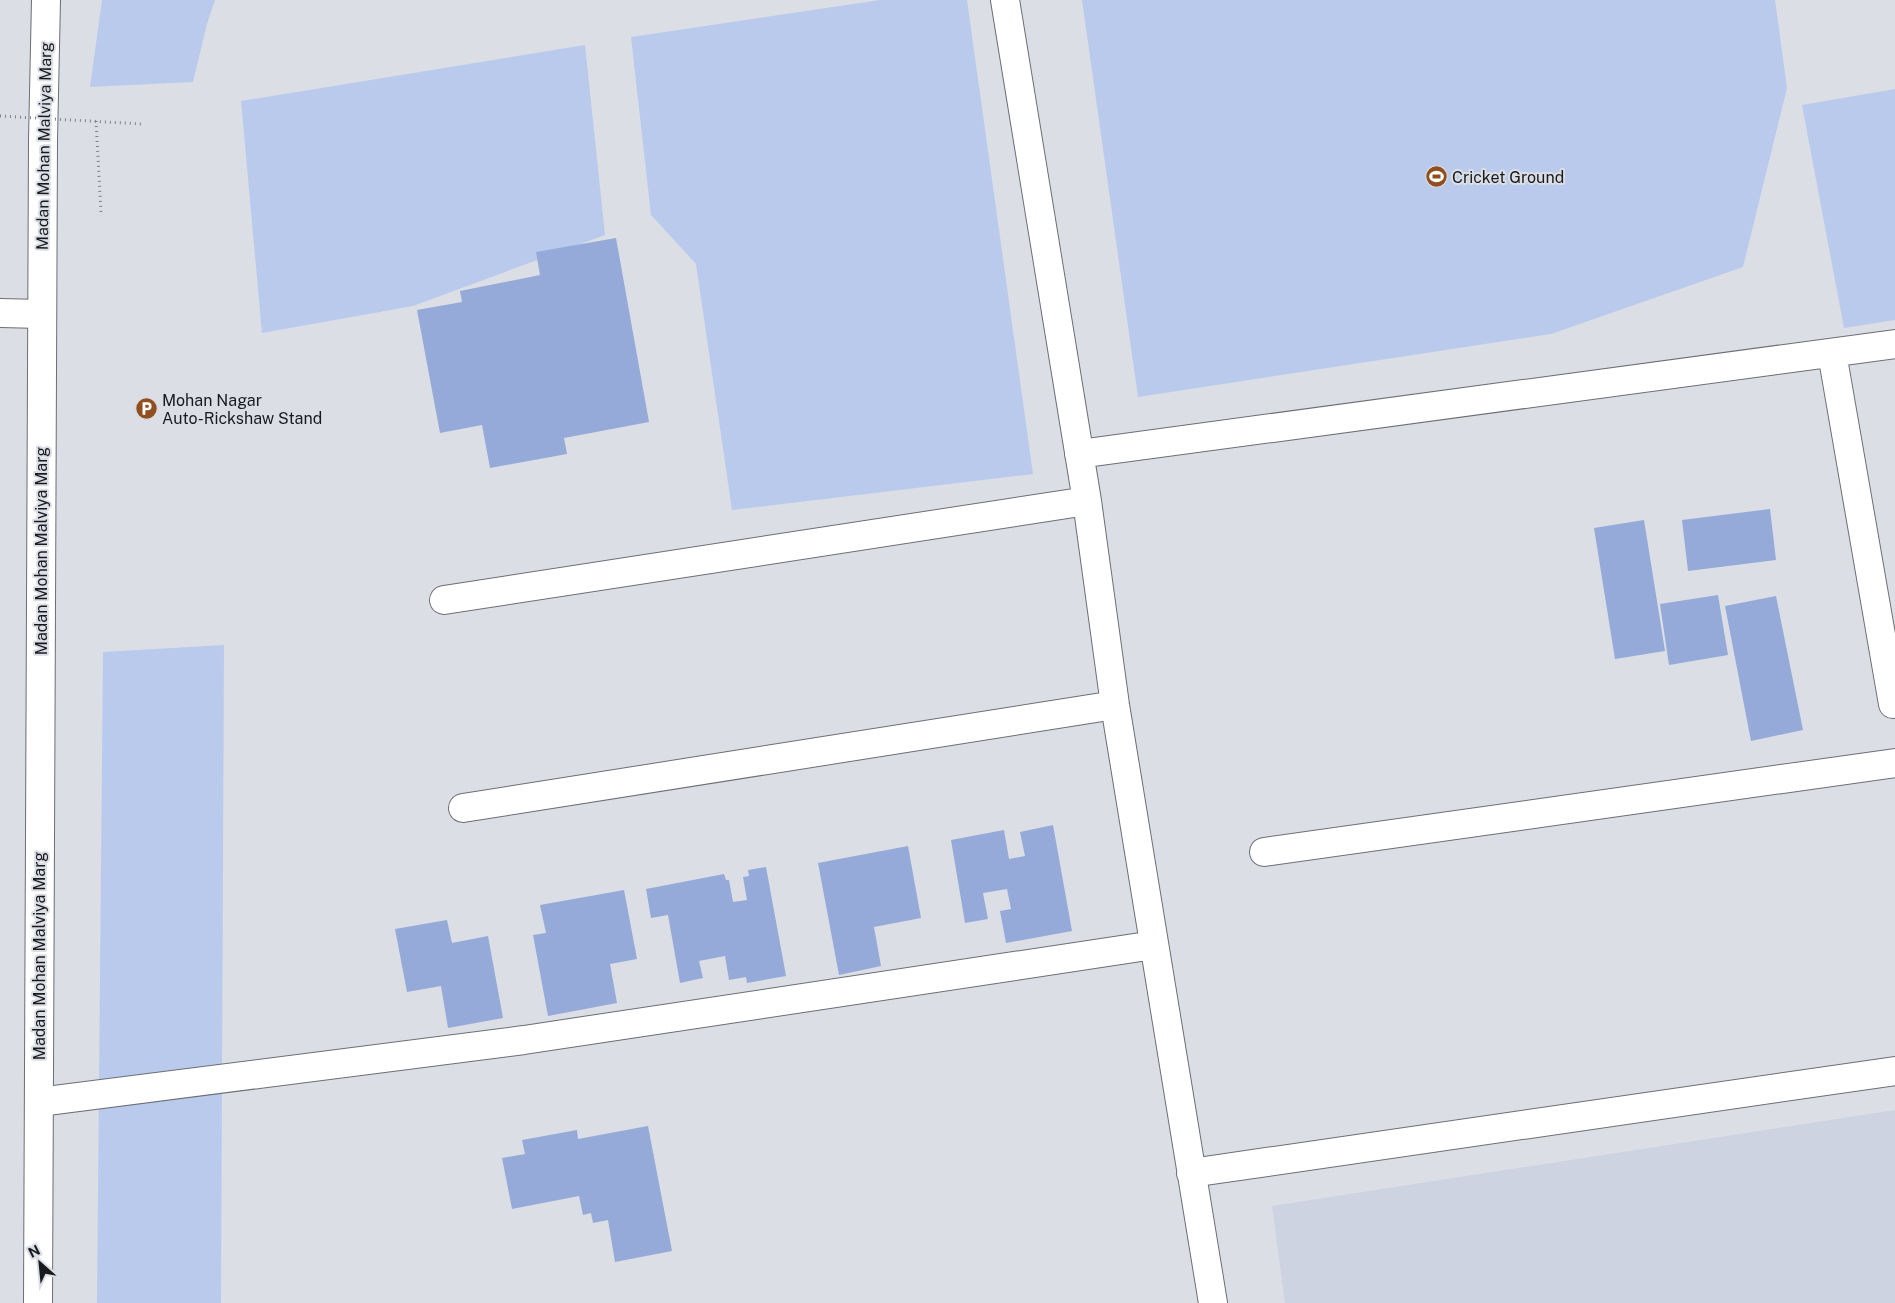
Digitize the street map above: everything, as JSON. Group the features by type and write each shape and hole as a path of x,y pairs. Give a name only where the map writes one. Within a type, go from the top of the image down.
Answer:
{"main road":[{"path":"35,0 44,64"},
{"name":"Madan Mohan Malviya Marg","path":"38,1303 42,314 46,0"},
{"path":"1005,0 1087,501 1114,705 1213,1303"},
{"path":"0,313 42,314"},
{"path":"1079,454 1895,344"},
{"path":"1832,353 1893,704"},
{"path":"444,600 1087,501"},
{"path":"463,808 1114,705"},
{"path":"1264,852 1895,762"},
{"path":"39,1102 524,1040 1154,945"},
{"path":"1191,1173 1895,1071"}],"path":[{"path":"0,116 142,124"},
{"path":"96,121 101,212"}],"shaded area":[{"path":"102,0 215,0 207,24 193,82 90,87"},
{"path":"880,0 967,0 1033,474 732,510 696,264 651,215 631,37"},
{"name":"Cricket Ground","path":"1082,0 1775,0 1787,88 1743,267 1551,334 1138,397"},
{"path":"585,45 605,235 413,306 262,333 241,101"},
{"path":"1895,89 1895,320 1844,328 1802,105"},
{"path":"224,645 221,1303 97,1303 103,652"},
{"path":"1895,1110 1895,1303 1285,1303 1272,1206"}],"building":[{"path":"616,238 649,422 564,438 567,454 490,468 482,425 440,433 417,310 462,302 460,291 540,275 536,252"},
{"path":"1770,509 1776,560 1688,571 1682,520"},
{"path":"1644,520 1665,651 1615,659 1594,528"},
{"path":"1718,595 1728,655 1669,665 1660,604"},
{"path":"1776,596 1803,730 1751,741 1725,606"},
{"path":"1053,825 1072,931 1006,943 1000,911 1011,909 1007,889 983,893 988,919 965,923 951,840 1004,830 1009,859 1025,856 1020,832"},
{"path":"908,846 921,918 874,927 881,966 839,975 818,863"},
{"path":"766,867 786,976 747,983 746,977 729,980 725,956 699,961 703,978 680,983 668,915 651,918 646,889 724,874 726,880 729,880 733,902 747,900 743,877 749,876 748,870"},
{"path":"624,890 637,959 610,964 617,1003 548,1016 533,935 546,933 540,905"},
{"path":"447,920 452,943 488,936 503,1018 448,1028 441,986 407,992 395,929"},
{"path":"648,1126 672,1251 615,1262 608,1220 593,1223 591,1213 583,1215 579,1196 512,1209 502,1158 525,1154 522,1140 577,1130 578,1139"}],"place":[{"name":"Cricket Ground","path":"1436,177"},
{"name":"Mohan Nagar Auto-Rickshaw Stand","path":"146,409"}]}
